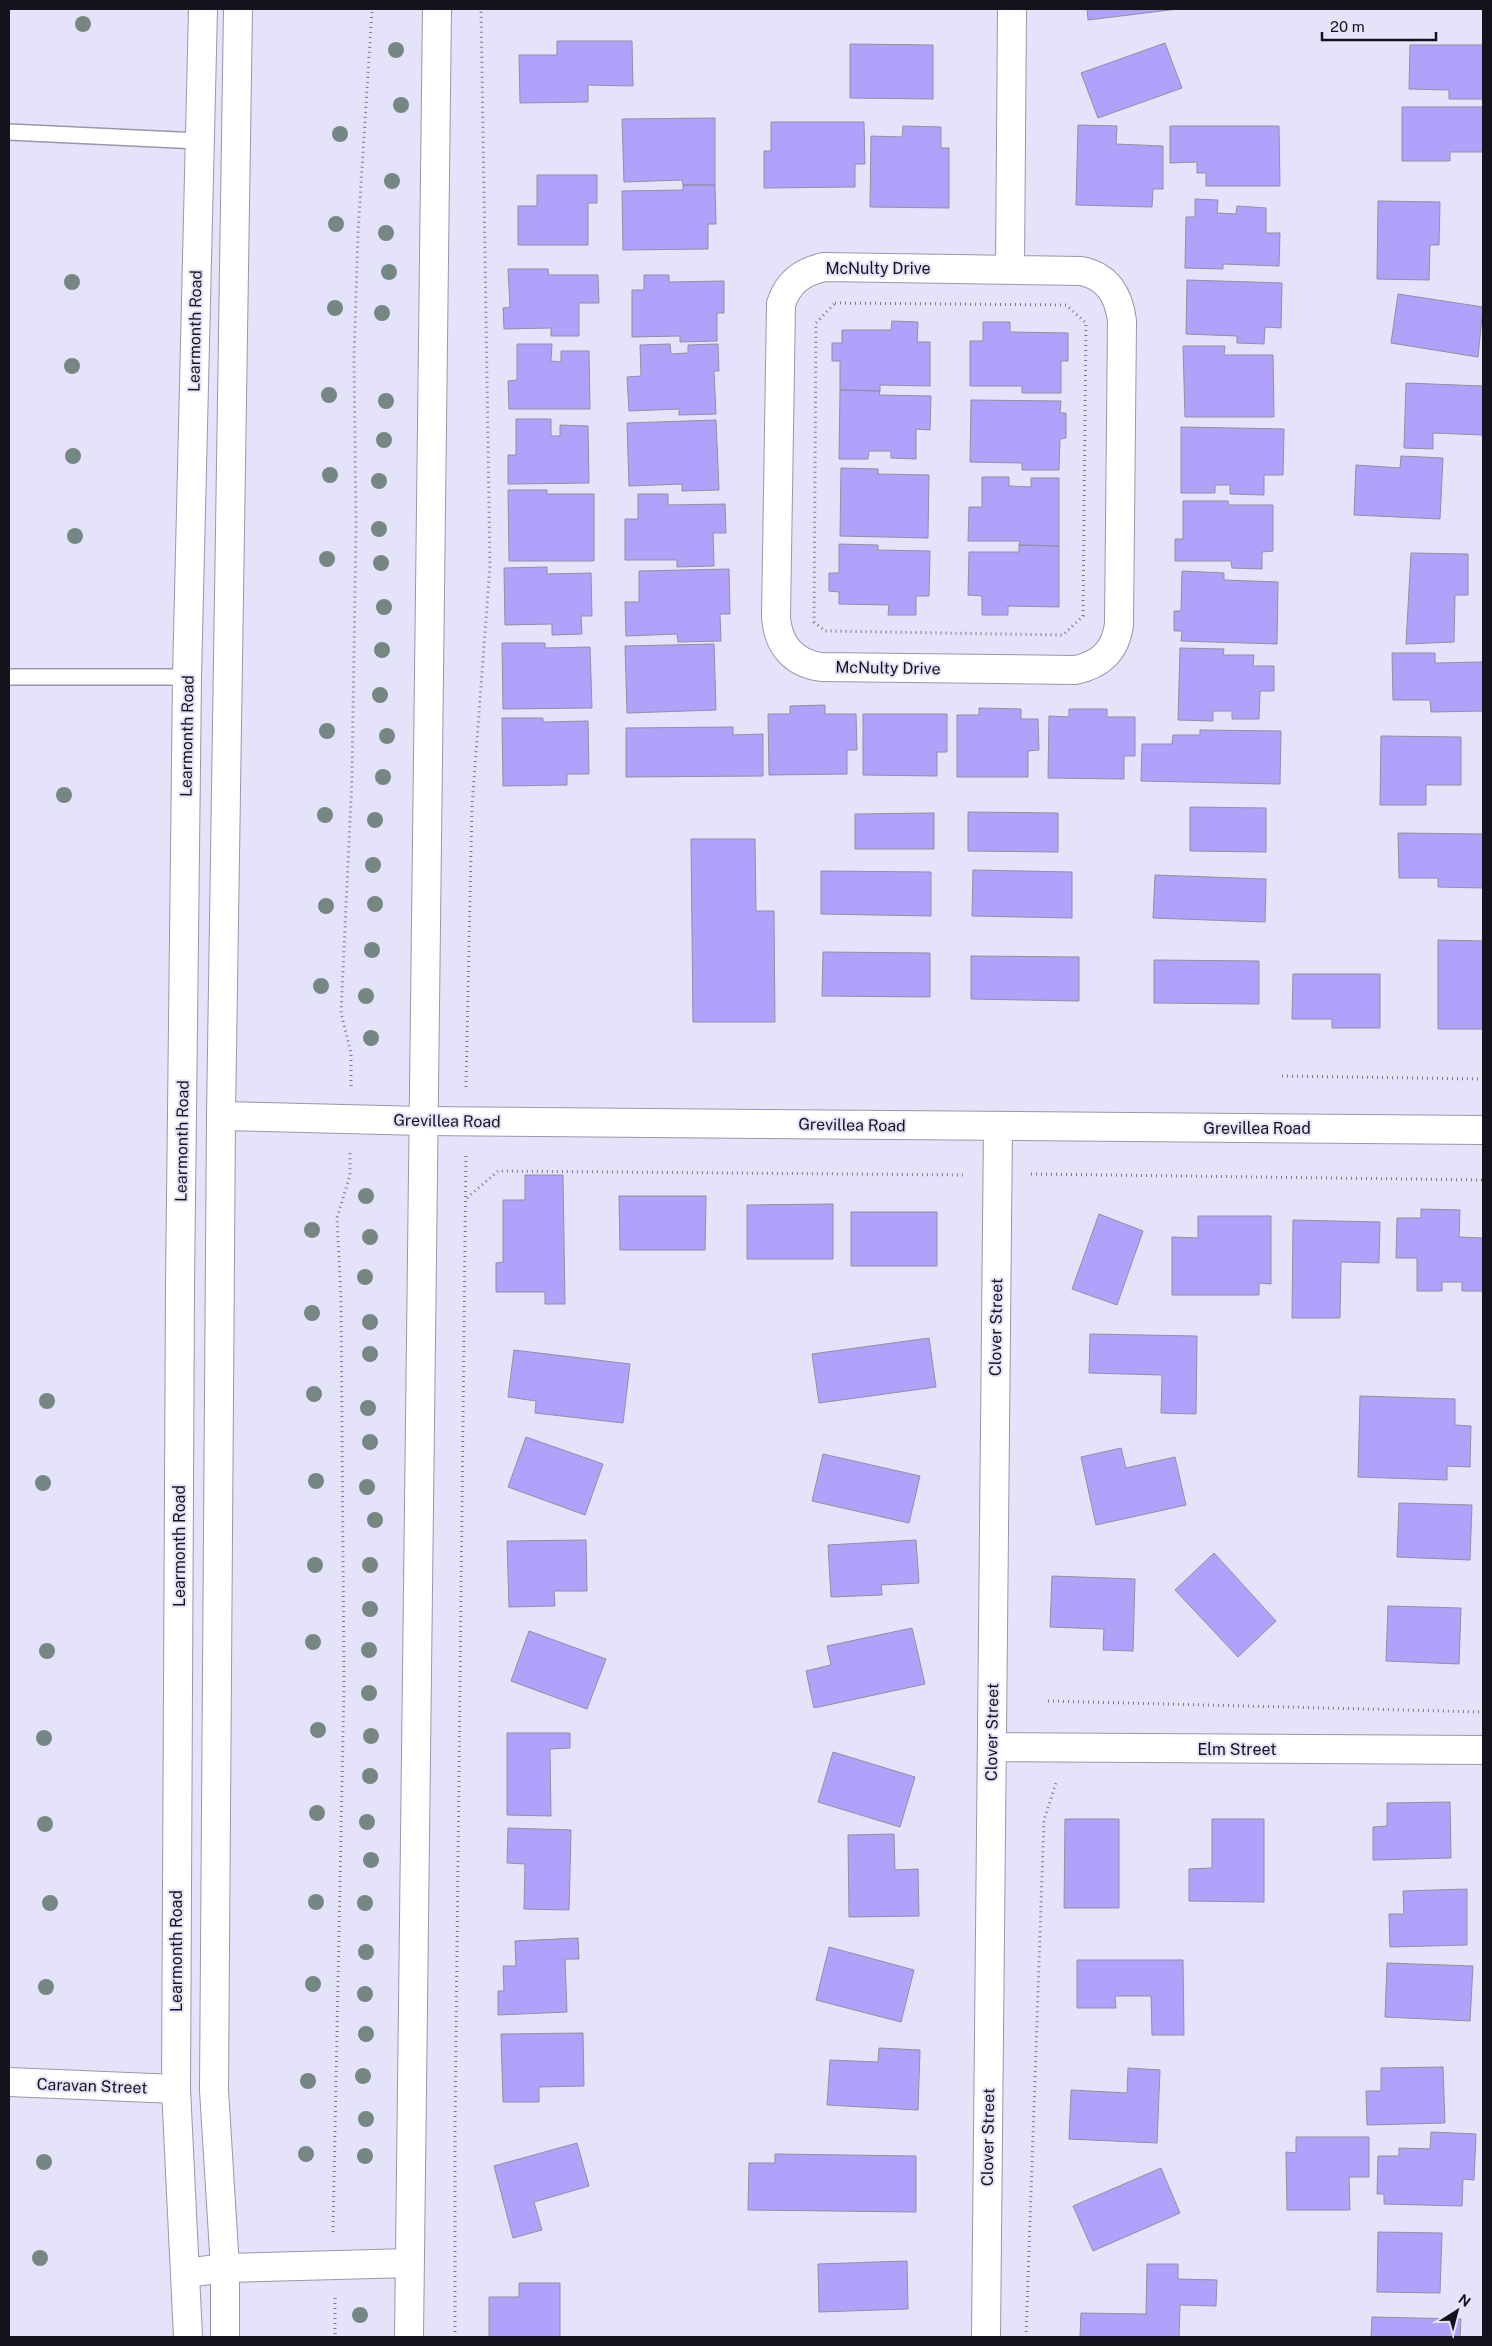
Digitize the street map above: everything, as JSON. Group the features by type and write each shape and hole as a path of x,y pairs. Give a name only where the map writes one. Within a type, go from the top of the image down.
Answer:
{"street":[{"name":"Learmonth Road","path":"188,2337 176,2089 187,677 203,9"},
{"path":"225,2337 225,2268 214,2090 226,676 238,9"},
{"path":"409,2337 437,9"},
{"path":"1010,269 1012,9"},
{"path":"199,141 235,142"},
{"name":"McNulty Drive","path":"824,267 1010,269 1091,273 1105,282 1120,304 1122,322 1119,624 1113,646 1092,667 1075,670 821,668 798,660 782,643 778,634 776,617 781,304 784,294 798,277 814,269 824,267"},
{"path":"187,677 226,676"},
{"name":"Grevillea Road","path":"183,1115 423,1121 1483,1130"},
{"name":"Clover Street","path":"986,2337 998,1126"},
{"name":"Elm Street","path":"992,1747 1483,1750"},
{"name":"Caravan Street","path":"9,2082 214,2090"},
{"path":"186,2272 225,2268 410,2263"}],"lane":[{"path":"9,132 199,141"},
{"path":"9,677 187,677"}],"path":[{"path":"351,1053 341,1013 352,778 356,528 354,358 358,233 372,9"},
{"path":"455,2337 455,2128 467,1198 466,1121 472,806 490,566 481,9"},
{"path":"835,303 1066,305 1086,323 1084,616 1063,635 825,631 814,622 816,323 835,303"},
{"path":"1282,1076 1483,1079"},
{"path":"333,2222 344,1684 340,1300 337,1218 350,1175"},
{"path":"1048,1701 1483,1712"},
{"path":"1026,2337 1044,1820 1055,1783 1061,1781"},
{"path":"335,2300 335,2337"}],"building":[{"path":"1087,9 1178,9 1088,20"},
{"path":"557,41 632,41 633,86 588,85 588,102 520,103 519,55 557,55"},
{"path":"1165,43 1182,88 1098,118 1081,73"},
{"path":"850,44 933,45 933,99 850,98"},
{"path":"1410,45 1483,45 1483,99 1449,99 1449,90 1409,89"},
{"path":"1402,107 1483,107 1483,152 1450,152 1450,161 1402,161"},
{"path":"715,118 715,185 683,185 682,180 624,182 622,119"},
{"path":"771,122 864,122 865,164 855,164 855,187 764,188 764,151 771,151"},
{"path":"1078,125 1117,126 1116,144 1163,146 1163,189 1153,189 1152,207 1076,205"},
{"path":"903,126 941,127 941,148 949,148 949,208 870,207 871,136 902,137"},
{"path":"1170,126 1279,126 1280,186 1206,186 1206,173 1197,173 1197,162 1170,163"},
{"path":"537,175 597,175 597,203 588,203 588,245 518,245 518,206 537,206"},
{"path":"683,185 715,185 716,224 708,224 708,249 623,250 622,191 683,190"},
{"path":"1195,199 1218,200 1217,213 1236,214 1237,206 1266,208 1266,233 1280,233 1279,266 1223,264 1223,269 1185,268 1186,217 1195,217"},
{"path":"1378,201 1440,202 1439,245 1430,245 1429,280 1377,279"},
{"path":"508,269 548,269 549,275 598,275 599,303 579,303 579,336 551,336 551,328 504,329 503,308 510,307"},
{"path":"644,275 669,275 669,282 724,281 724,313 717,313 717,341 680,342 680,336 632,337 632,290 644,290"},
{"path":"1187,280 1282,283 1281,328 1265,327 1264,344 1237,343 1237,336 1186,334"},
{"path":"1398,294 1483,307 1478,357 1391,343"},
{"path":"892,321 918,322 917,342 930,342 930,386 880,385 880,391 840,390 840,361 832,361 832,343 842,343 842,330 891,330"},
{"path":"983,322 1010,322 1010,332 1068,333 1068,361 1061,361 1061,393 1022,393 1022,386 970,386 970,341 983,341"},
{"path":"517,344 552,344 551,361 561,362 561,351 589,351 590,409 509,409 508,381 517,380"},
{"path":"670,344 671,354 688,353 688,345 718,344 719,371 714,371 716,414 679,415 679,409 629,411 627,377 641,376 640,345"},
{"path":"1183,346 1225,346 1224,355 1273,355 1274,417 1185,417"},
{"path":"1406,383 1483,386 1483,435 1433,433 1433,449 1404,448"},
{"path":"840,390 880,391 879,395 931,396 930,430 916,429 916,459 891,458 891,451 869,451 868,459 839,459"},
{"path":"971,400 1061,401 1060,413 1066,413 1066,438 1060,439 1059,470 1022,470 1022,463 970,462"},
{"path":"516,419 551,419 551,436 560,436 560,425 588,426 589,483 508,484 508,455 516,455"},
{"path":"716,420 719,490 682,491 682,484 629,486 627,423"},
{"path":"1181,427 1284,429 1283,475 1264,475 1264,495 1230,494 1230,485 1215,485 1215,493 1181,493"},
{"path":"1401,456 1443,458 1440,519 1354,515 1356,465 1400,468"},
{"path":"841,468 878,469 878,474 929,475 928,538 840,536"},
{"path":"982,477 1009,477 1009,486 1031,487 1031,478 1059,478 1059,546 1019,545 1020,541 968,541 969,507 982,507"},
{"path":"508,490 547,490 547,494 594,494 594,561 509,561"},
{"path":"638,494 668,494 668,505 725,504 726,533 713,533 714,566 677,567 677,560 625,560 625,519 638,519"},
{"path":"1183,501 1228,501 1229,505 1273,505 1273,551 1262,552 1262,569 1232,568 1231,561 1175,561 1175,539 1183,539"},
{"path":"839,544 878,545 878,550 930,551 929,596 916,596 916,615 888,615 889,605 839,604 839,592 829,591 829,573 839,573"},
{"path":"1019,545 1059,546 1059,607 1008,606 1008,615 982,615 982,596 968,595 969,552 1019,552"},
{"path":"1411,553 1468,554 1468,595 1455,595 1454,642 1406,644"},
{"path":"547,567 547,574 591,573 592,616 581,616 582,634 552,635 552,624 505,625 504,568"},
{"path":"729,569 730,614 720,614 721,641 678,642 677,634 626,636 625,602 639,602 639,571"},
{"path":"1182,571 1224,573 1224,580 1278,582 1277,644 1181,641 1182,631 1174,631 1174,611 1181,611"},
{"path":"502,643 545,643 545,648 590,647 592,708 503,709"},
{"path":"714,644 716,710 627,713 625,646"},
{"path":"1180,648 1224,649 1223,655 1254,655 1253,666 1274,666 1274,691 1260,691 1259,719 1232,719 1232,711 1213,711 1213,721 1178,720"},
{"path":"1392,653 1435,653 1435,663 1483,662 1483,711 1431,712 1430,700 1393,700"},
{"path":"825,705 825,714 856,714 857,750 847,750 847,774 769,775 768,714 790,714 790,706"},
{"path":"979,708 1021,709 1021,719 1038,719 1039,750 1028,751 1028,777 957,777 957,715 979,715"},
{"path":"1069,709 1107,709 1107,717 1135,717 1135,756 1124,756 1124,779 1048,778 1049,716 1069,717"},
{"path":"863,714 947,714 947,752 937,752 937,776 863,775"},
{"path":"502,718 543,718 543,722 588,721 589,774 567,774 567,785 503,786"},
{"path":"733,727 733,735 763,734 763,776 626,777 626,728"},
{"path":"1200,730 1281,731 1280,784 1141,781 1142,744 1172,744 1173,735 1200,735"},
{"path":"1381,736 1461,737 1461,785 1426,785 1426,805 1380,805"},
{"path":"1190,807 1266,808 1266,852 1190,851"},
{"path":"968,812 1058,813 1058,852 968,851"},
{"path":"934,813 934,849 855,849 855,814"},
{"path":"1398,833 1483,834 1483,888 1438,887 1438,878 1399,878"},
{"path":"691,839 755,839 756,911 774,911 775,1022 693,1022"},
{"path":"973,870 1072,872 1072,918 972,916"},
{"path":"821,871 931,872 931,916 821,914"},
{"path":"1155,875 1266,879 1265,922 1153,918"},
{"path":"1438,940 1483,941 1483,1029 1438,1029"},
{"path":"823,952 930,953 930,997 822,996"},
{"path":"971,956 1079,957 1079,1001 971,999"},
{"path":"1154,960 1259,961 1259,1004 1154,1003"},
{"path":"1293,974 1380,974 1380,1028 1332,1028 1332,1019 1292,1019"},
{"path":"525,1175 563,1175 565,1304 545,1304 545,1292 496,1292 496,1263 503,1262 503,1200 525,1200"},
{"path":"619,1196 706,1196 705,1250 620,1250"},
{"path":"833,1204 833,1259 747,1259 747,1205"},
{"path":"1421,1209 1460,1210 1459,1237 1483,1238 1483,1291 1462,1291 1462,1282 1442,1282 1442,1291 1417,1291 1417,1258 1396,1258 1397,1218 1421,1218"},
{"path":"851,1212 937,1212 937,1266 851,1266"},
{"path":"1099,1214 1143,1231 1117,1305 1072,1289"},
{"path":"1198,1216 1271,1216 1271,1284 1259,1283 1259,1295 1172,1295 1172,1237 1198,1238"},
{"path":"1293,1220 1380,1222 1379,1263 1341,1262 1340,1318 1292,1318"},
{"path":"1090,1334 1197,1336 1196,1414 1161,1413 1162,1375 1089,1373"},
{"path":"929,1338 936,1387 819,1403 812,1354"},
{"path":"514,1350 630,1364 623,1423 535,1413 536,1401 508,1397"},
{"path":"1360,1396 1455,1399 1455,1425 1471,1426 1470,1467 1447,1466 1447,1480 1358,1477"},
{"path":"526,1437 603,1464 585,1515 508,1487"},
{"path":"1121,1448 1126,1468 1175,1457 1186,1505 1096,1525 1081,1457"},
{"path":"823,1454 920,1476 909,1523 812,1501"},
{"path":"1399,1503 1472,1505 1470,1560 1397,1557"},
{"path":"586,1540 587,1591 554,1591 555,1606 509,1607 507,1541"},
{"path":"916,1540 919,1583 881,1585 882,1595 831,1597 828,1545"},
{"path":"1214,1553 1276,1621 1238,1657 1175,1590"},
{"path":"1052,1576 1135,1579 1133,1651 1103,1650 1104,1629 1050,1627"},
{"path":"1388,1606 1461,1608 1459,1664 1386,1661"},
{"path":"912,1628 925,1684 814,1708 806,1671 831,1665 827,1646"},
{"path":"529,1631 606,1659 587,1709 511,1681"},
{"path":"507,1733 570,1733 570,1748 550,1749 551,1816 507,1815"},
{"path":"833,1752 915,1777 900,1827 818,1802"},
{"path":"1450,1802 1451,1858 1373,1860 1373,1827 1387,1826 1387,1803"},
{"path":"1065,1819 1119,1819 1119,1908 1064,1908"},
{"path":"1212,1819 1264,1819 1264,1902 1189,1901 1189,1869 1212,1868"},
{"path":"508,1828 571,1830 569,1910 524,1909 525,1864 507,1863"},
{"path":"894,1834 895,1870 918,1869 919,1916 849,1917 848,1835"},
{"path":"1467,1889 1467,1945 1390,1947 1389,1914 1404,1914 1403,1891"},
{"path":"578,1938 579,1959 565,1959 567,2012 498,2015 498,1991 504,1991 503,1966 516,1966 515,1941"},
{"path":"829,1947 914,1970 901,2022 816,2000"},
{"path":"1077,1960 1183,1960 1184,2035 1152,2035 1151,1996 1115,1996 1116,2008 1077,2008"},
{"path":"1387,1963 1473,1966 1470,2021 1385,2017"},
{"path":"583,2033 584,2086 539,2087 539,2102 503,2102 501,2034"},
{"path":"879,2048 920,2050 918,2110 827,2105 830,2060 878,2062"},
{"path":"1443,2067 1445,2123 1367,2125 1366,2091 1381,2091 1381,2068"},
{"path":"1128,2068 1160,2070 1157,2143 1069,2139 1071,2090 1127,2093"},
{"path":"1431,2132 1476,2134 1474,2180 1463,2179 1462,2206 1384,2204 1384,2194 1377,2194 1378,2156 1399,2156 1399,2148 1430,2149"},
{"path":"1296,2137 1369,2137 1369,2177 1349,2177 1350,2210 1287,2210 1286,2152 1296,2153"},
{"path":"577,2143 589,2186 534,2202 542,2230 513,2238 494,2166"},
{"path":"775,2154 916,2156 916,2212 748,2210 749,2163 775,2163"},
{"path":"1161,2168 1180,2213 1093,2251 1073,2206"},
{"path":"1378,2232 1442,2233 1440,2293 1377,2292"},
{"path":"907,2261 908,2309 819,2312 818,2264"},
{"path":"1147,2264 1178,2264 1178,2279 1217,2280 1216,2306 1180,2305 1179,2337 1080,2337 1081,2313 1146,2314"},
{"path":"519,2283 560,2283 560,2337 489,2337 489,2297 519,2297"},
{"path":"1372,2317 1461,2319 1460,2337 1371,2337"}]}
